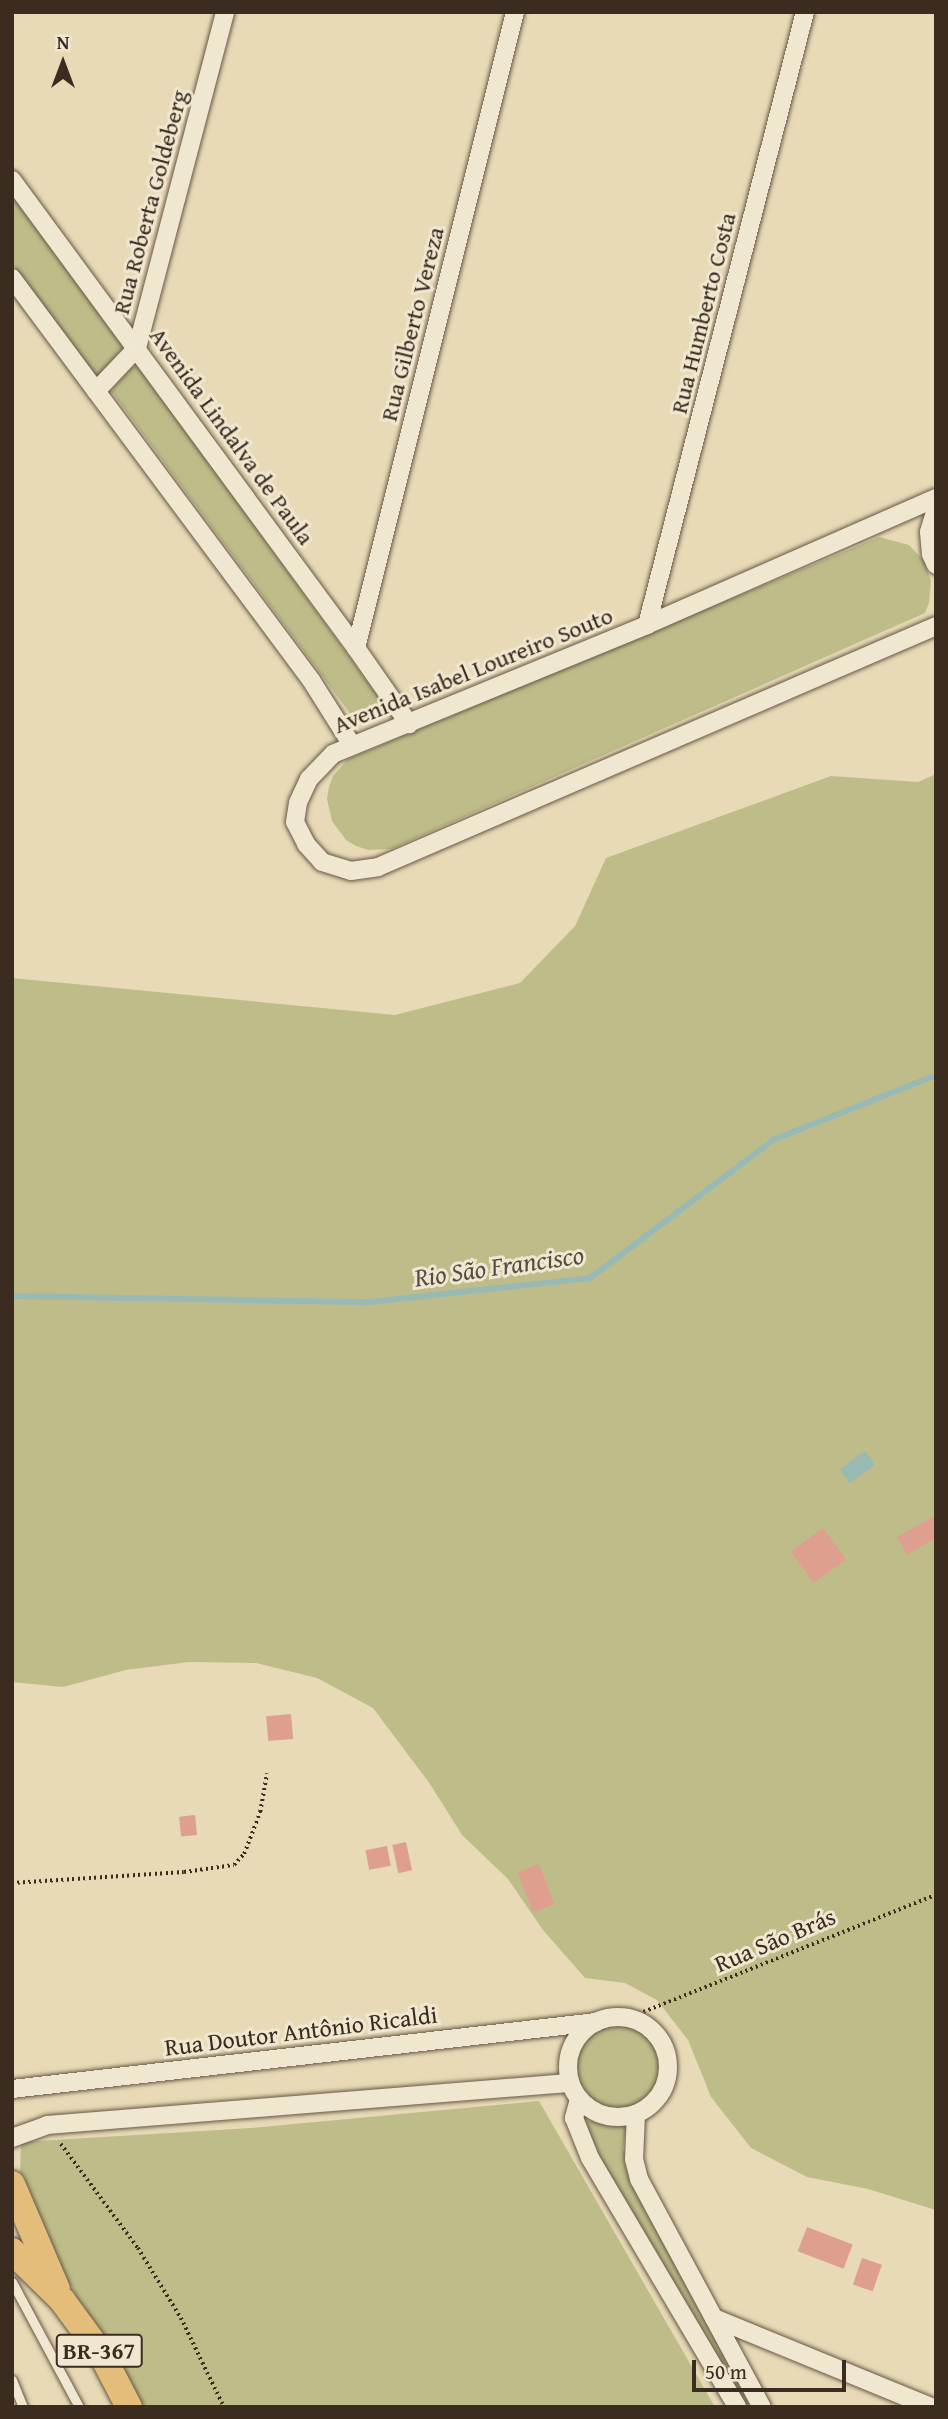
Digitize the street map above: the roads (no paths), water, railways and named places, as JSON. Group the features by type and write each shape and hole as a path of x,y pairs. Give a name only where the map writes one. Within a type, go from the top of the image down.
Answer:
{"main road":[{"name":"BR-367","path":"12,2184 62,2300"},
{"name":"BR-367","path":"12,2251 62,2300 100,2353 129,2407"}],"street":[{"name":"Rua Roberta Goldeberg","path":"96,391 137,348 225,12"},
{"name":"Rua Gilberto Vereza","path":"356,648 515,12"},
{"name":"Rua Humberto Costa","path":"648,625 805,12"},
{"name":"Avenida Lindalva de Paula","path":"12,180 409,724"},
{"path":"12,278 311,680 352,745"},
{"name":"Avenida Isabel Loureiro Souto","path":"936,498 648,625 333,754 309,779 298,803 295,822 306,844 322,862 351,871 378,867 936,626"},
{"path":"936,509 929,532 930,554 936,565"},
{"path":"612,2017 628,2018 643,2024 656,2034 664,2048 668,2063 660,2094 636,2113 609,2116 596,2112 579,2099 568,2083 568,2059 573,2044 583,2031 596,2022 612,2017"},
{"name":"Rua Doutor Antônio Ricaldi","path":"12,2089 596,2022"},
{"path":"12,2138 47,2125 568,2083"},
{"path":"579,2099 574,2118 590,2158 737,2407"},
{"path":"636,2113 634,2159 639,2179 762,2407"},
{"path":"713,2318 931,2407"}],"lane":[{"path":"12,2282 79,2407"},
{"path":"12,2379 23,2407"}],"water":[{"path":"865,1451 875,1465 850,1483 840,1469"}],"waterway":[{"name":"Rio São Francisco","path":"12,1296 370,1302 590,1278 773,1140 936,1075"}]}
